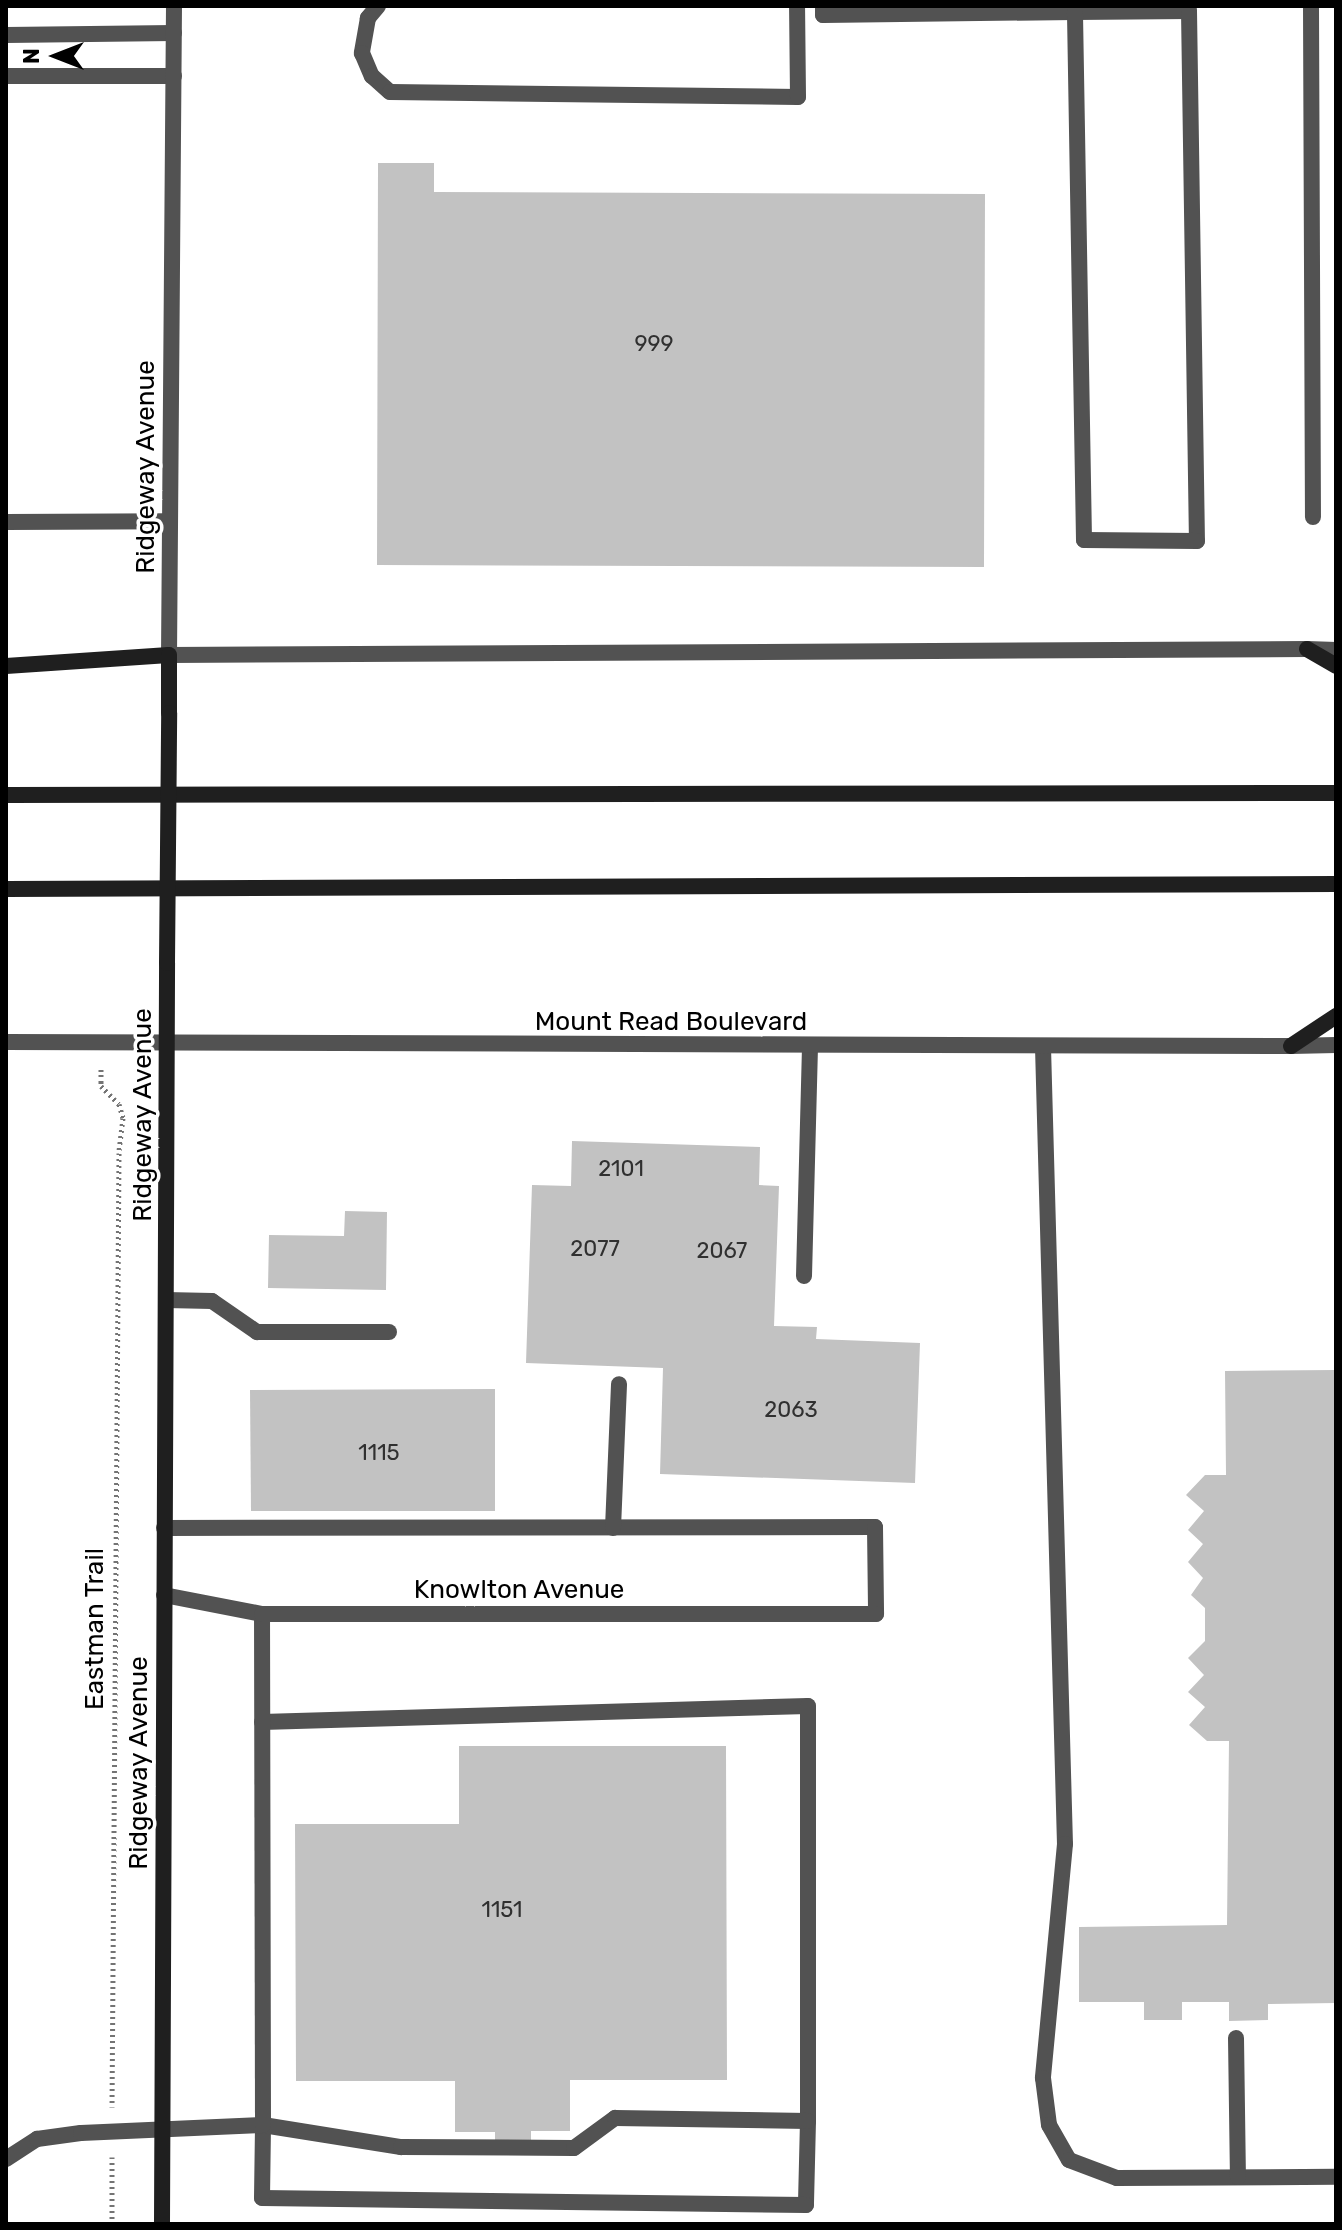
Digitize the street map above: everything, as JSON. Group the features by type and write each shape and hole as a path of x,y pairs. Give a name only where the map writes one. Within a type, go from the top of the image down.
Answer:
{"main road":[{"path":"1307,649 1336,666"},
{"path":"6,666 169,655"},
{"name":"Ridgeway Avenue","path":"162,2224 169,655"},
{"path":"6,795 1336,793"},
{"path":"6,889 1336,884"},
{"path":"1291,1046 1336,1016"}],"street":[{"name":"Ridgeway Avenue","path":"169,655 174,6"},
{"path":"378,6 368,18 362,53 372,76 390,92 798,97 797,6"},
{"path":"823,6 823,15 1075,12 1189,11 1197,541 1084,540 1075,12"},
{"path":"1311,6 1313,517"},
{"path":"6,35 174,33"},
{"path":"6,76 174,76"},
{"path":"6,522 170,521"},
{"path":"169,655 1336,650"},
{"name":"Mount Read Boulevard","path":"6,1042 810,1047 1336,1045"},
{"path":"804,1276 810,1047"},
{"path":"1043,1047 1065,1844 1043,2078 1049,2125 1069,2160 1117,2178 1336,2177"},
{"path":"166,1300 212,1301 257,1332 389,1332"},
{"path":"164,1528 613,1528 619,1384"},
{"name":"Knowlton Avenue","path":"164,1595 262,1614 876,1614 875,1527 613,1528"},
{"path":"262,1614 262,1722 263,2125 262,2198 806,2205 808,1706 262,1722"},
{"path":"1236,2038 1238,2177"},
{"path":"6,2159 37,2139 263,2125 401,2147 574,2148 615,2118 808,2121"}],"path":[{"name":"Eastman Trail","path":"101,1043 101,1086 119,1104 123,1118 118,1169 112,2224"}],"building":[{"path":"378,163 434,163 434,192 985,194 984,567 377,565"},
{"path":"572,1141 760,1147 759,1185 779,1186 774,1326 817,1327 816,1339 920,1343 915,1483 660,1474 663,1368 526,1363 532,1185 571,1186"},
{"path":"345,1211 387,1212 386,1290 268,1288 269,1235 344,1236"},
{"path":"1336,1370 1336,2003 1268,2004 1268,2020 1229,2021 1229,2002 1182,2002 1182,2020 1144,2020 1144,2002 1079,2002 1079,1927 1227,1925 1229,1741 1207,1741 1189,1725 1205,1707 1188,1692 1204,1675 1188,1658 1205,1641 1205,1608 1191,1595 1203,1578 1188,1562 1203,1544 1188,1530 1204,1511 1186,1495 1205,1475 1226,1475 1225,1371"},
{"path":"495,1389 495,1511 251,1511 250,1390"},
{"path":"459,1746 726,1746 727,2080 570,2080 570,2131 531,2131 531,2149 495,2149 495,2132 455,2132 455,2081 296,2081 295,1824 459,1824"}]}
